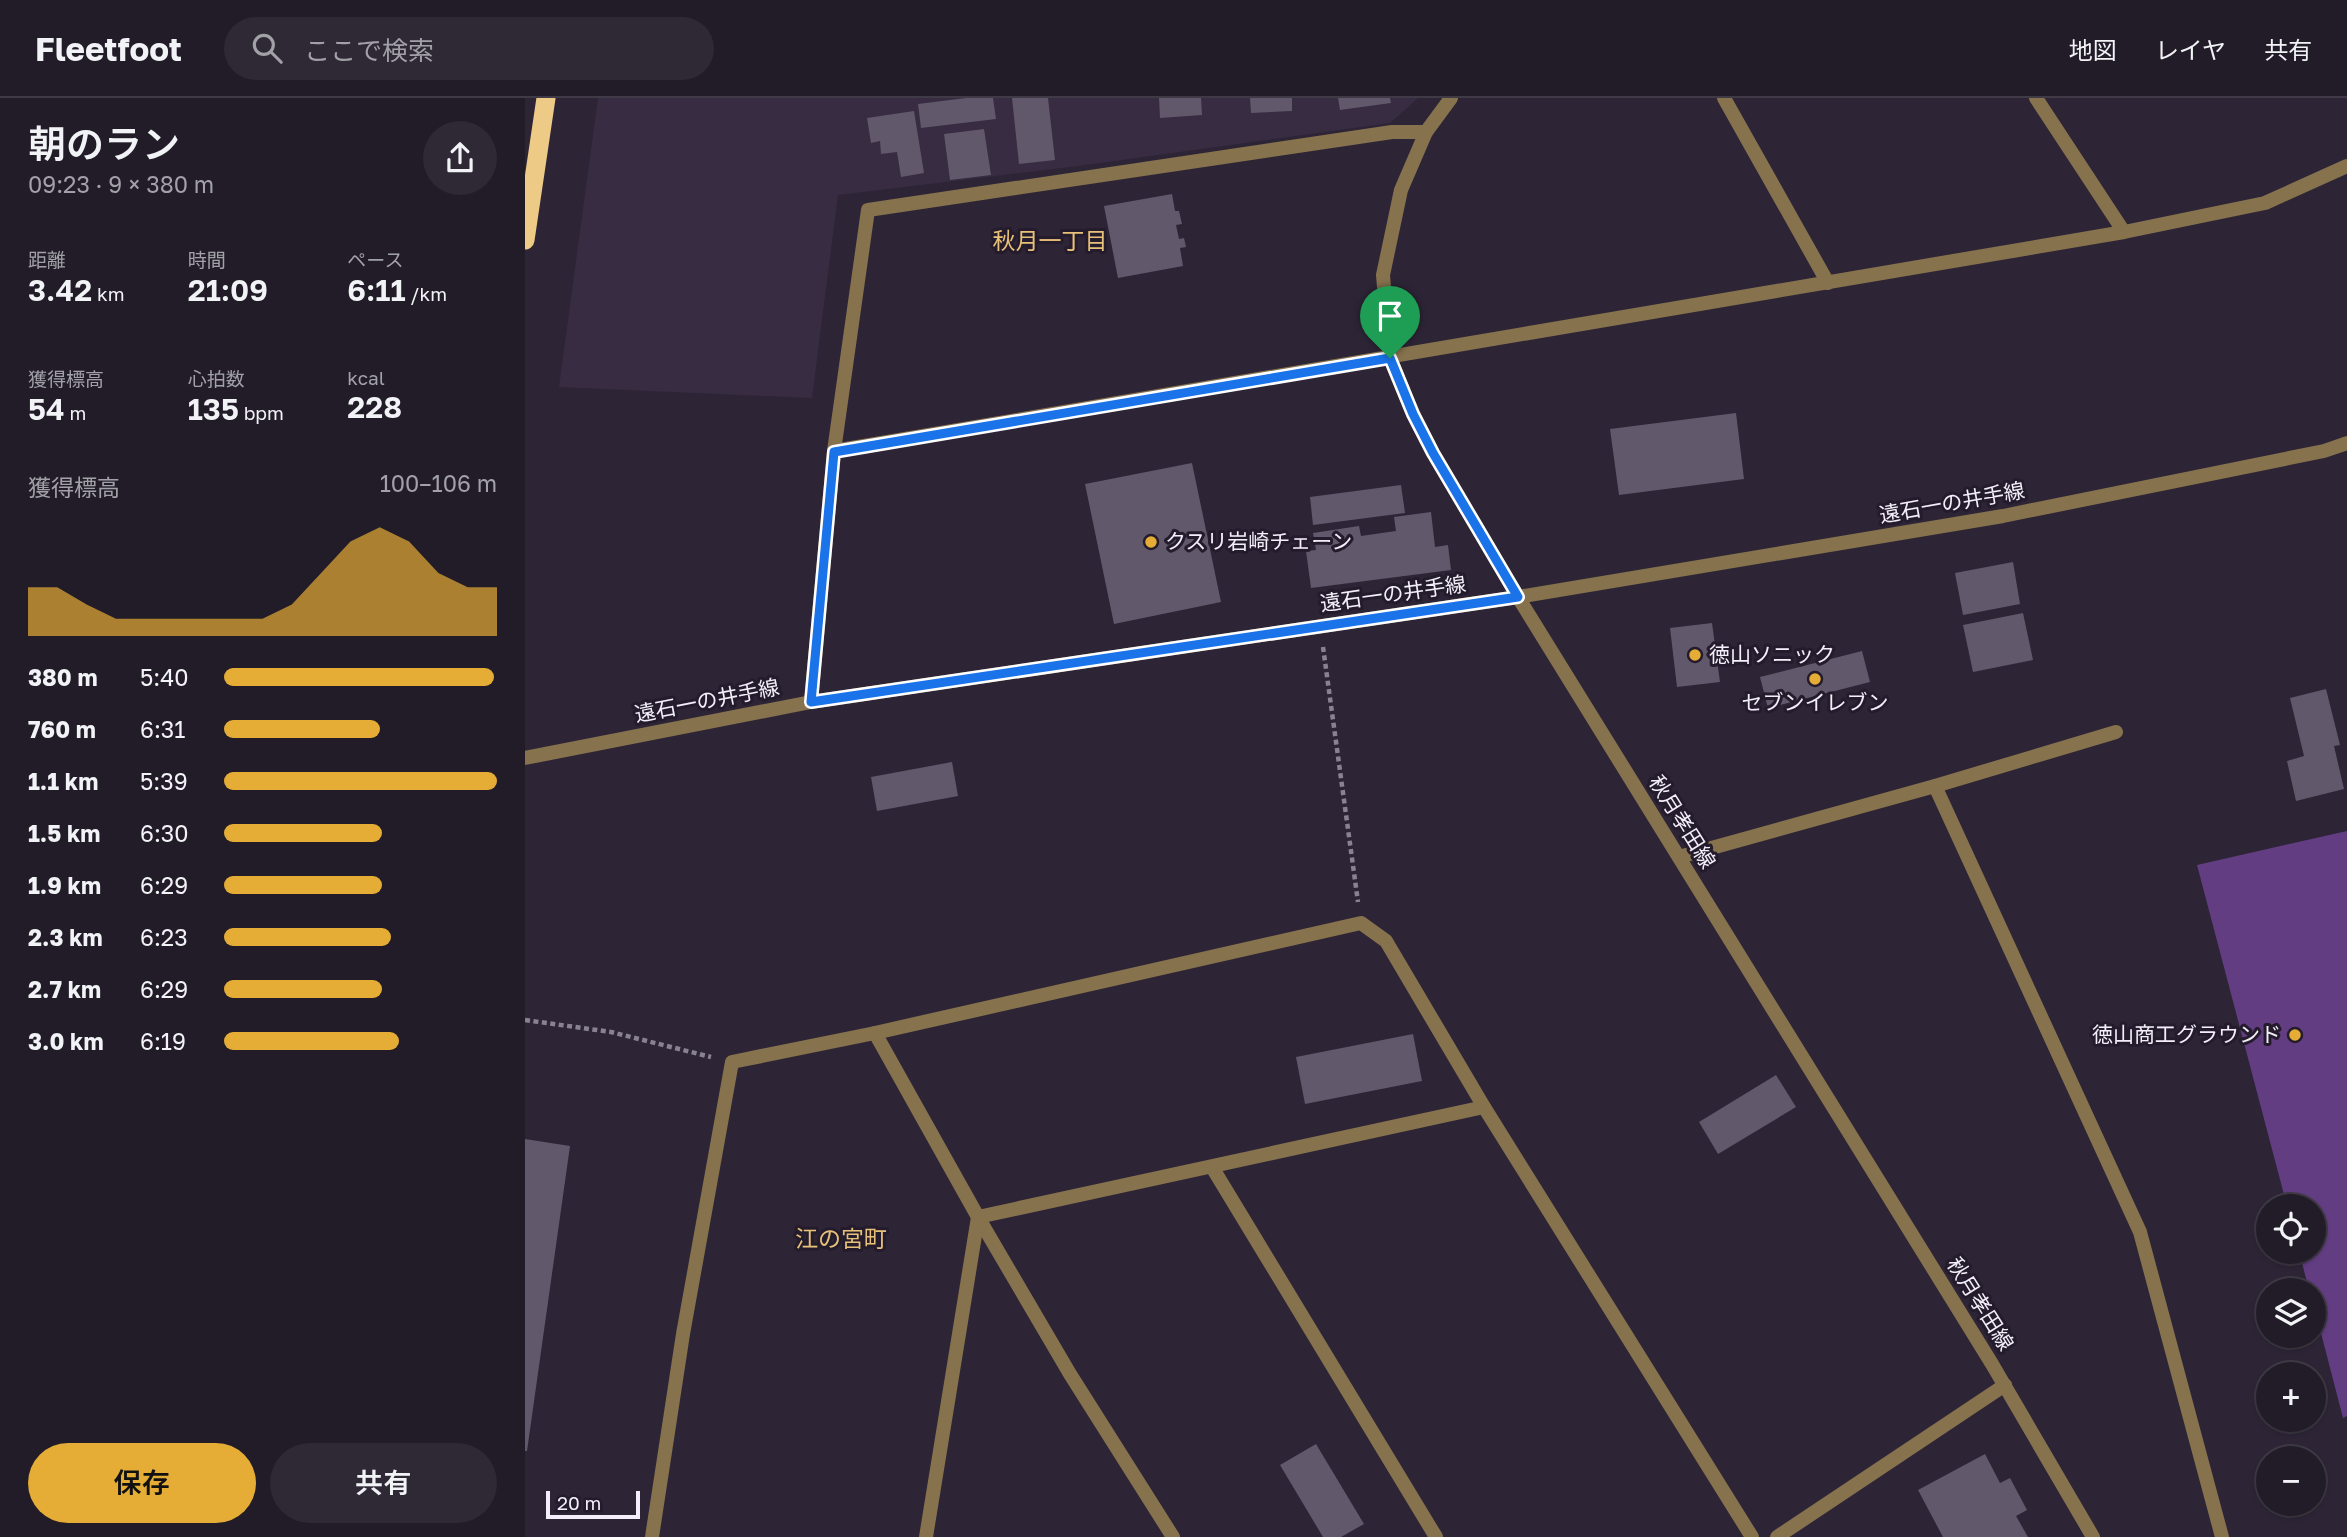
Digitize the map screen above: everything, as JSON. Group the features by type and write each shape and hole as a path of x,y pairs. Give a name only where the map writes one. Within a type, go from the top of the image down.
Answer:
{"highway":[{"path":"525,240 546,98"}],"street":[{"name":"秋月孝田線","path":"1451,98 1426,132 1401,190 1383,275 1390,358 1413,414 1518,597 2005,1385 2093,1537"},
{"path":"1724,98 1828,284"},
{"path":"2036,98 2124,232"},
{"path":"811,702 834,452 868,210 1378,134 1426,132"},
{"path":"834,452 2124,232 2265,202 2347,166"},
{"name":"遠石一の井手線","path":"525,758 811,702 1518,597 2003,516 2324,451 2347,443"},
{"path":"1679,857 1935,786 2116,732"},
{"path":"1935,786 2140,1232 2222,1537"},
{"path":"652,1537 683,1334 732,1062 875,1033 1361,923 1386,941 1484,1107 1752,1537"},
{"path":"875,1033 1070,1374 1173,1537"},
{"path":"978,1217 1484,1107"},
{"path":"1212,1167 1436,1537"},
{"path":"926,1537 978,1217"},
{"path":"1777,1537 2005,1385"}],"path":[{"path":"1320,626 1361,923"},
{"path":"525,1020 611,1032 732,1062"}],"shaded area":[{"path":"598,98 1418,98 1390,123 1078,166 838,195 812,398 559,387"},
{"name":"徳山商工グラウンド","path":"2347,831 2347,1416 2343,1418 2325,1348 2326,1278 2306,1278 2302,1264 2326,1264 2326,1194 2284,1194 2197,865"}],"building":[{"path":"966,98 993,98 996,119 921,128 918,104"},
{"path":"1012,98 1048,98 1055,160 1019,164"},
{"path":"1159,98 1201,98 1202,115 1160,118"},
{"path":"1250,98 1292,98 1292,111 1251,113"},
{"path":"1338,98 1390,98 1391,103 1340,110"},
{"path":"914,111 924,173 901,177 897,152 881,154 880,141 871,143 867,118"},
{"path":"984,129 991,175 950,180 944,134"},
{"path":"1172,194 1175,211 1179,211 1182,224 1176,225 1179,239 1184,238 1186,247 1180,248 1183,266 1118,278 1104,206"},
{"path":"1736,413 1744,479 1619,495 1610,429"},
{"path":"1192,463 1221,602 1114,624 1085,484"},
{"path":"1401,485 1405,513 1313,525 1310,497"},
{"path":"1431,512 1435,547 1448,545 1451,570 1311,588 1306,551 1316,550 1313,533 1359,526 1361,536 1396,531 1394,517"},
{"path":"2013,562 2020,604 1963,615 1955,573"},
{"path":"2023,613 2033,660 1973,672 1963,625"},
{"name":"徳山ソニック","path":"1712,623 1720,682 1677,687 1670,628"},
{"name":"セブンイレブン","path":"1862,651 1870,682 1768,708 1760,677"},
{"path":"2326,689 2340,745 2334,746 2344,789 2296,801 2287,761 2304,756 2290,698"},
{"path":"952,762 958,796 877,811 871,777"},
{"path":"1413,1034 1422,1081 1305,1104 1296,1057"},
{"path":"1776,1075 1796,1107 1718,1154 1699,1122"},
{"path":"525,1139 570,1146 527,1451 525,1451"},
{"path":"1316,1444 1364,1524 1341,1537 1323,1537 1280,1465"},
{"path":"1985,1454 2000,1483 2010,1478 2027,1510 2016,1516 2028,1537 1943,1537 1918,1490"}],"place":[{"name":"クスリ岩崎チェーン","path":"1151,542"},
{"name":"徳山ソニック","path":"1695,655"},
{"name":"セブンイレブン","path":"1815,679"},
{"name":"徳山商工グラウンド","path":"2295,1035"}],"district":[{"name":"秋月一丁目","path":"1050,241"},
{"name":"江の宮町","path":"841,1239"}],"route":[{"path":"1390,358 1413,414 1433,453 1518,597 811,702 834,452 1390,358"}]}
